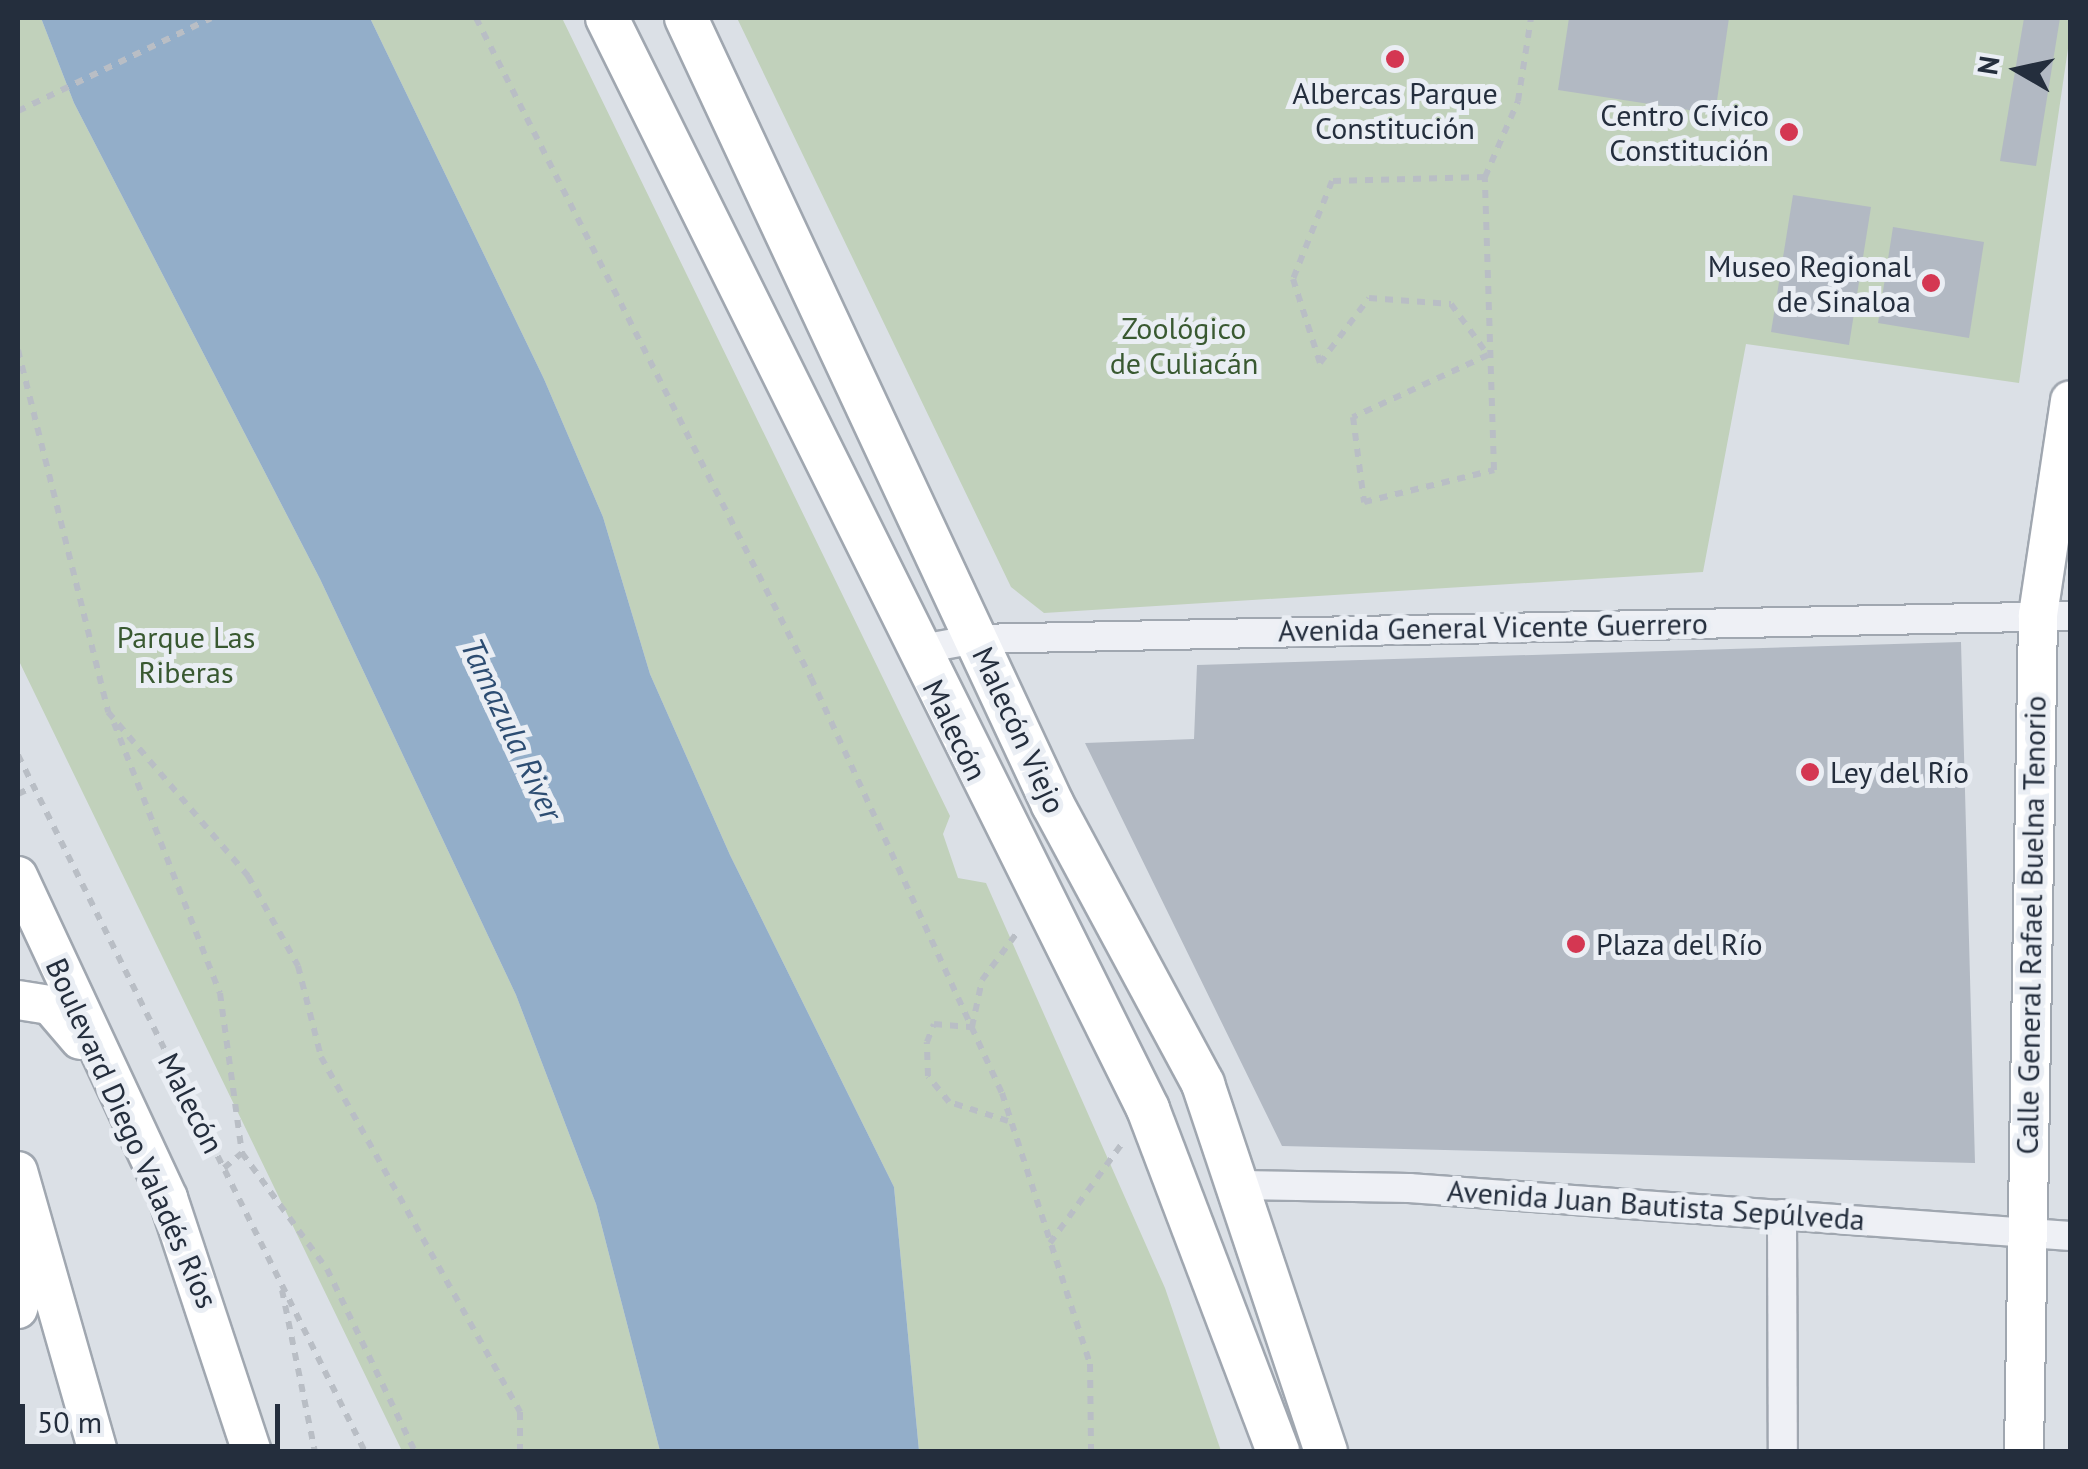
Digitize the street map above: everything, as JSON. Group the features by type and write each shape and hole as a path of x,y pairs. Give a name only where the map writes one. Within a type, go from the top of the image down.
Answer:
{"main road":[{"name":"Malecón","path":"608,18 1042,905 1148,1110 1278,1452"},
{"name":"Malecón Viejo","path":"686,18 976,638 1203,1084 1242,1184 1326,1452"},
{"name":"Calle General Rafael Buelna Tenorio","path":"2024,1452 2023,1230 2054,616 2070,400"},
{"name":"Boulevard Diego Valadés Ríos","path":"18,876 208,1298 252,1452"},
{"path":"18,1000 50,1006 107,1073"},
{"path":"1148,1110 1213,1172 1242,1184"},
{"path":"18,1172 36,1250 98,1452"},
{"path":"18,1309 36,1250"}],"street":[{"name":"Avenida General Vicente Guerrero","path":"916,650 976,638 2054,616"},
{"name":"Avenida Juan Bautista Sepúlveda","path":"1242,1184 1782,1214 2070,1236"},
{"path":"1782,1214 1783,1452"}],"path":[{"path":"18,112 211,18"},
{"path":"476,18 811,678 972,1027 1090,1364 1091,1452"},
{"path":"1485,177 1332,181 1293,278 1320,363 1370,298 1451,304 1488,355 1354,417 1364,502 1494,470 1485,177 1518,102 1531,18"},
{"path":"18,350 111,715 220,994 242,1153 327,1269 414,1452"},
{"path":"111,715 248,876 290,951 321,1058 520,1412 520,1452"},
{"name":"Malecón","path":"18,754 365,1452"},
{"path":"18,794 33,787"},
{"path":"972,1027 982,980 1042,905"},
{"path":"972,1027 934,1024 928,1076 949,1102 1008,1121"},
{"path":"1050,1243 1148,1110"},
{"path":"224,1168 242,1153"},
{"path":"280,1278 315,1452"}],"green space":[{"name":"Parque Las Riberas","path":"18,18 41,18 74,103 320,579 516,995 596,1204 660,1451 402,1451 18,659"},
{"path":"370,18 562,18 950,816 943,834 958,878 986,883 1165,1288 1221,1451 919,1451 894,1187 730,855 650,674 603,517 544,379"},
{"name":"Zoológico de Culiacán","path":"737,18 2070,18 2070,35 2019,383 1746,344 1703,572 1044,613 1011,587"}],"water":[{"name":"Tamazula River","path":"41,18 370,18 544,379 603,517 650,674 730,855 894,1187 919,1451 660,1451 596,1204 516,995 320,579 74,103"}],"building":[{"path":"1569,18 1729,18 1715,114 1558,90"},
{"path":"2024,18 2060,18 2036,166 2000,161"},
{"path":"1793,195 1871,207 1849,345 1771,332"},
{"name":"Museo Regional de Sinaloa","path":"1893,227 1984,242 1969,338 1878,323"},
{"name":"Plaza del Río","path":"1961,642 1975,1163 1282,1146 1085,743 1194,739 1197,665"}],"place":[{"name":"Albercas Parque Constitución","path":"1395,59"},
{"name":"Centro Cívico Constitución","path":"1789,132"},
{"name":"Museo Regional de Sinaloa","path":"1931,283"},
{"name":"Ley del Río","path":"1810,772"},
{"name":"Plaza del Río","path":"1576,944"}]}
